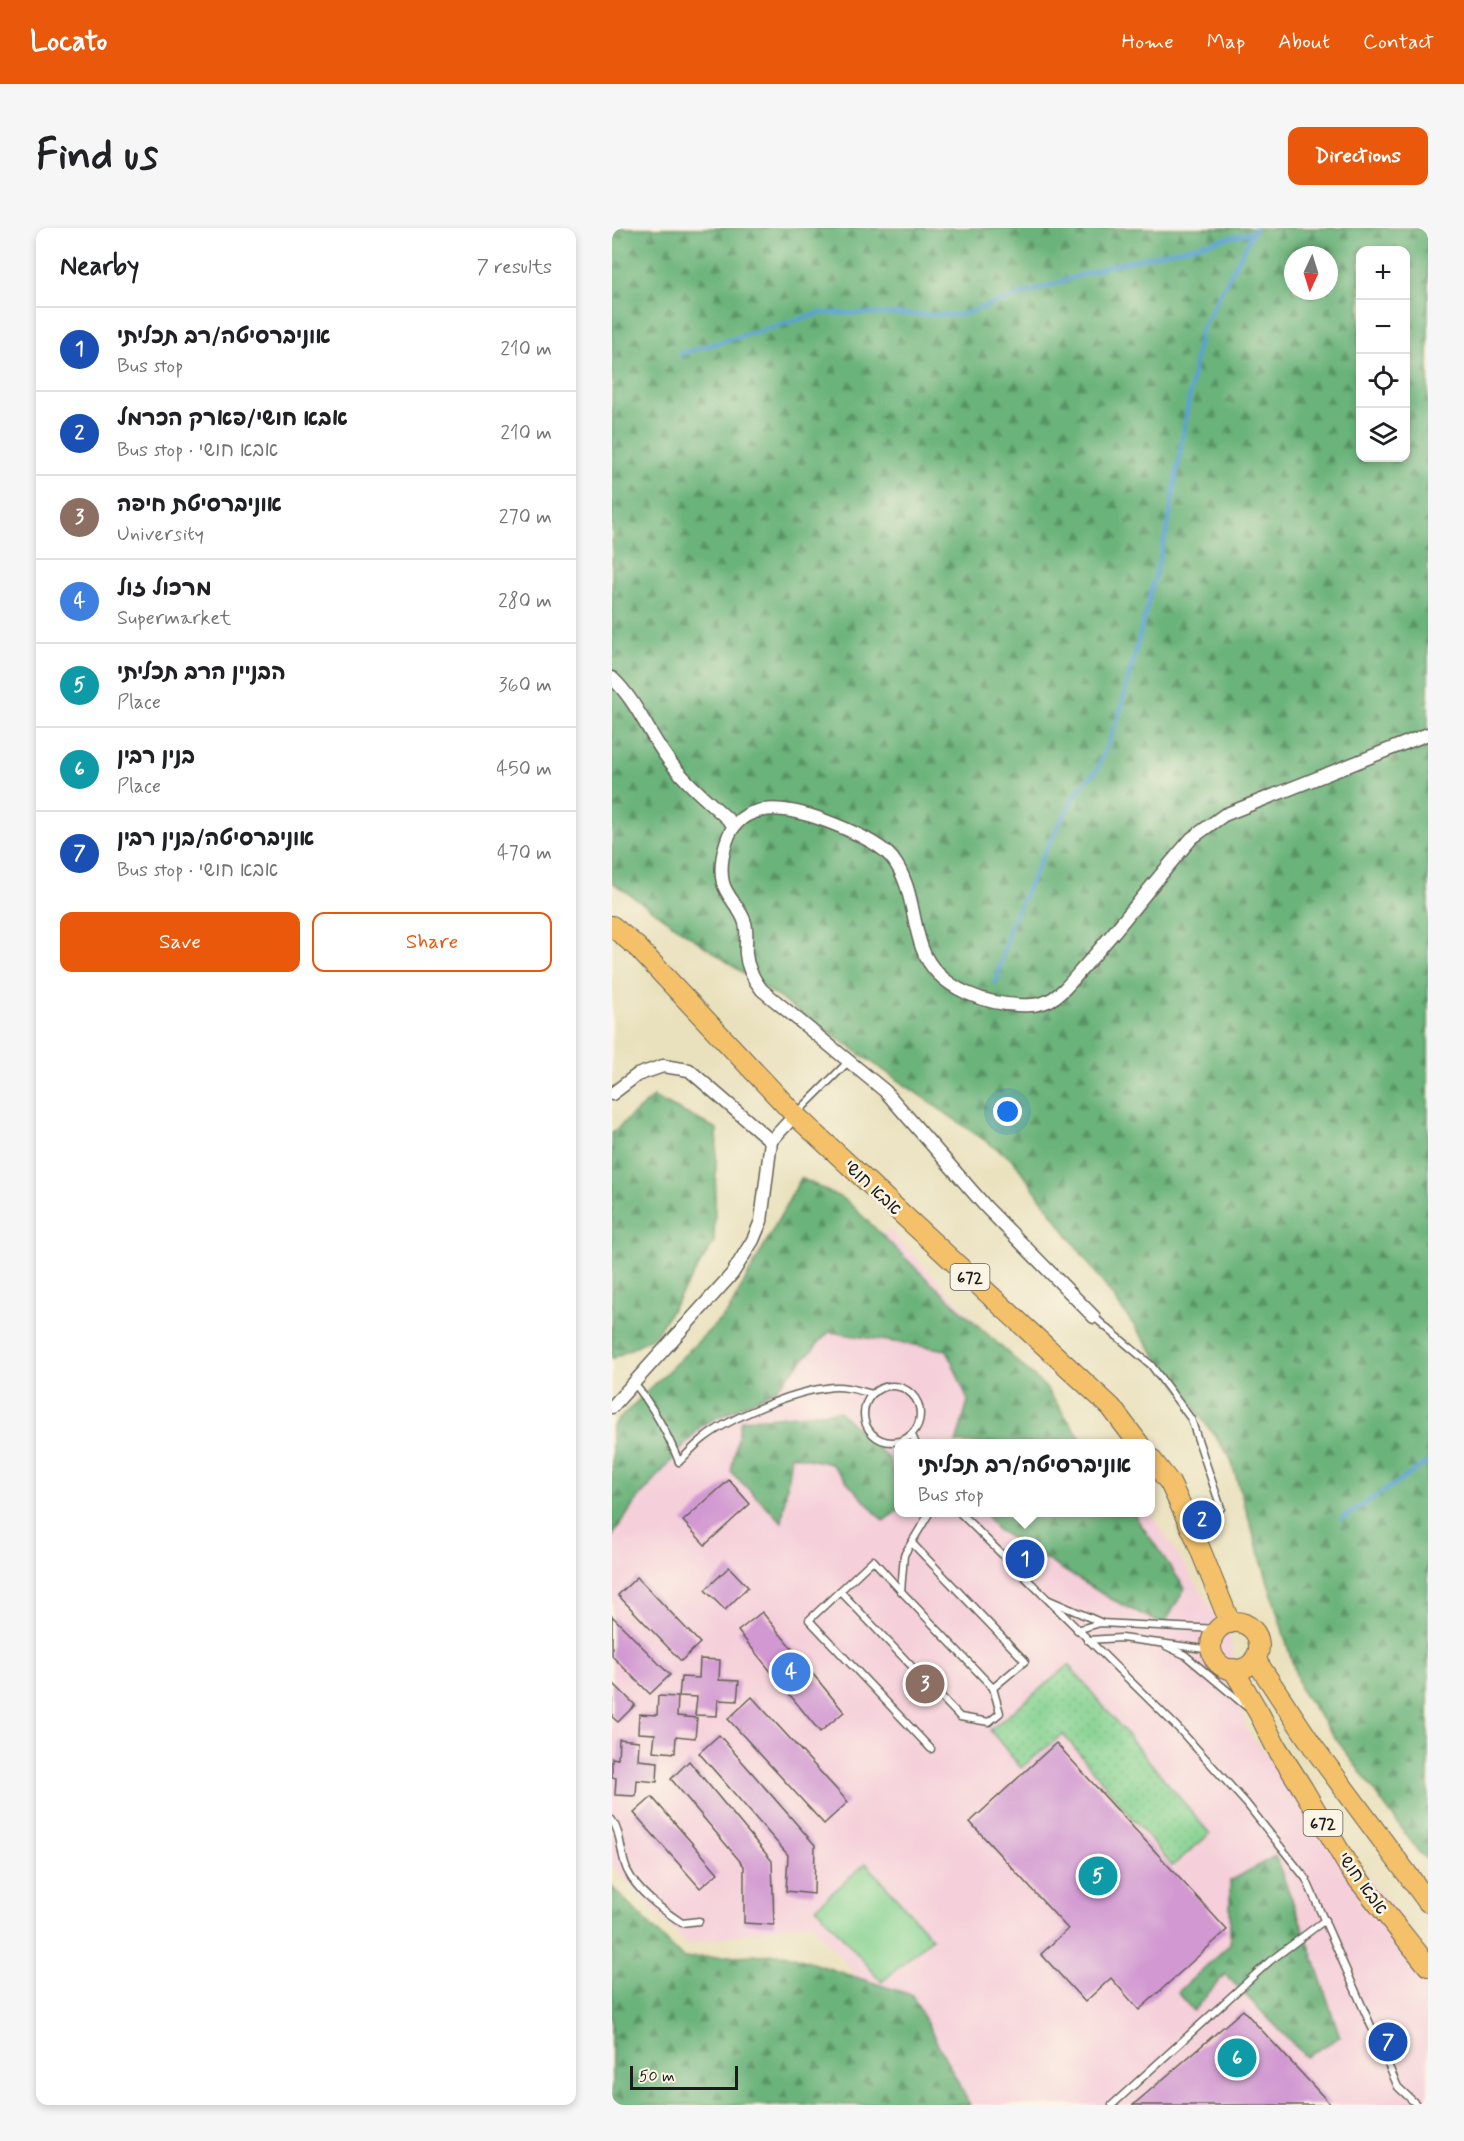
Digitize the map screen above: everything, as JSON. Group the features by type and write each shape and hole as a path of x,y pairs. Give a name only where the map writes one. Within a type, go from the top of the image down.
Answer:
{"main road":[{"name":"אבא חושי","path":"612,926 637,947 795,1115 1111,1407 1136,1439"},
{"path":"1155,1463 1170,1483 1194,1534 1224,1626 1213,1635 1212,1650"},
{"name":"672","path":"1224,1626 1244,1624 1254,1633 1258,1646 1254,1659 1314,1748 1428,1902"},
{"name":"אבא חושי","path":"1212,1650 1217,1661 1233,1669 1275,1745 1350,1869 1428,1966"},
{"path":"1233,1669 1245,1667 1254,1659"}],"street":[{"path":"612,678 632,703 672,764 734,825"},
{"path":"1094,1317 986,1207 885,1091 762,990 753,979 746,955 745,921 724,885 721,872 729,832 747,815 765,810 788,809 827,821 872,843 890,856 901,871 911,897 922,948 933,969 954,987 989,1001 1034,1005 1048,1001 1069,983 1107,942 1192,838 1207,825 1224,815 1428,734"},
{"path":"612,1094 637,1075 663,1066 689,1070 771,1141"},
{"path":"612,1407 732,1274 744,1257 761,1221 771,1141 795,1115"}],"lane":[{"path":"795,1115 849,1061"},
{"path":"1094,1317 1151,1365 1191,1419 1221,1508 1194,1534"},
{"path":"634,1383 665,1427 679,1461 704,1438 720,1428 781,1400 827,1387 854,1389 872,1394"},
{"path":"894,1443 887,1443 872,1434 866,1427 864,1410 872,1394 880,1388 900,1387 909,1391 916,1398 921,1417 912,1435 904,1439"},
{"path":"912,1435 914,1439"},
{"path":"901,1591 904,1555 927,1517"},
{"path":"964,1517 1177,1728 1246,1803 1306,1879 1398,2087 1417,2105"},
{"path":"912,1543 1025,1661 993,1688"},
{"path":"840,1591 960,1717 990,1722 1000,1713 993,1688 873,1560 809,1620 931,1749"},
{"path":"1044,1598 1101,1623"},
{"path":"1077,1630 1101,1623 1224,1626"},
{"path":"1087,1640 1120,1638 1212,1650"},
{"path":"1160,1643 1185,1655 1236,1699 1260,1715"},
{"path":"612,1820 617,1826 627,1870 642,1891 682,1923 699,1921"},
{"path":"1112,2105 1270,1961 1325,1920"}],"shaded area":[{"path":"889,1229 1086,1439 894,1439 894,1517 1154,1517 1230,1638 1246,1730 1428,1950 1428,2105 963,2105 811,1922 686,1944 612,1866 612,1479"}],"green space":[{"path":"612,228 1428,228 1428,1861 1418,1851 1301,1691 1230,1457 1013,1160 612,882"},
{"path":"653,1097 717,1129 714,1242 655,1336 612,1359 612,1133"},
{"path":"801,1178 846,1200 925,1277 1045,1387 1081,1439 957,1439 968,1401 947,1350 829,1332 774,1391 702,1425 634,1504 612,1537 612,1426 728,1312"},
{"path":"839,1411 888,1458 894,1474 894,1513 883,1521 831,1464 791,1455 782,1522 731,1472 741,1420"},
{"path":"988,1517 1136,1517 1185,1588 1164,1625 1111,1599 996,1529"},
{"path":"1069,1665 1210,1834 1172,1866 1063,1734 1021,1768 990,1730"},
{"path":"1275,1856 1305,1933 1340,2037 1306,2057 1225,1974 1193,2011 1178,1992 1230,1944 1230,1881"},
{"path":"866,1863 932,1938 882,1982 816,1907"},
{"path":"612,1887 683,1958 784,1954 912,1995 970,2105 612,2105"}],"building":[{"path":"729,1480 750,1504 705,1545 683,1521"},
{"path":"729,1567 748,1587 725,1610 705,1590"},
{"path":"637,1577 700,1643 681,1661 618,1595"},
{"path":"762,1612 844,1712 820,1732 738,1631"},
{"path":"612,1616 670,1675 650,1694 612,1656"},
{"path":"700,1659 720,1660 719,1680 739,1681 737,1701 718,1700 717,1716 695,1715 697,1697 679,1696 681,1677 699,1678"},
{"path":"612,1682 635,1705 618,1722 612,1717"},
{"path":"658,1696 678,1697 677,1716 697,1718 695,1738 676,1736 675,1753 653,1751 655,1734 638,1733 639,1714 657,1715"},
{"path":"752,1697 848,1802 824,1824 728,1719"},
{"path":"719,1735 815,1845 814,1894 786,1891 788,1855 699,1753"},
{"path":"619,1739 639,1741 638,1760 658,1762 657,1782 637,1780 636,1796 615,1795 616,1778 612,1777 612,1758 618,1759"},
{"path":"1056,1743 1227,1930 1139,2010 1111,1978 1085,2002 1041,1954 1068,1929 970,1822"},
{"path":"689,1761 772,1861 774,1925 744,1923 744,1866 671,1779"},
{"path":"652,1797 718,1873 700,1888 634,1813"},
{"path":"1243,2010 1331,2105 1133,2105"}],"waterway":[{"path":"996,983 1010,926 1045,851 1077,792 1097,770 1118,719 1168,526 1200,332 1255,228"},
{"path":"680,354 821,313 960,315 1106,267 1253,232"},
{"path":"1342,1519 1428,1462"}],"place":[{"name":"אבא חושי/פארק הכרמל","path":"1202,1520"},
{"name":"אוניברסיטה/רב תכליתי","path":"1025,1559"},
{"name":"מרכול זול","path":"791,1672"},
{"name":"אוניברסיטת חיפה","path":"925,1684"},
{"name":"הבניין הרב תכליתי","path":"1098,1876"},
{"name":"אוניברסיטה/בנין רבין","path":"1388,2042"},
{"name":"בנין רבין","path":"1237,2058"}]}
